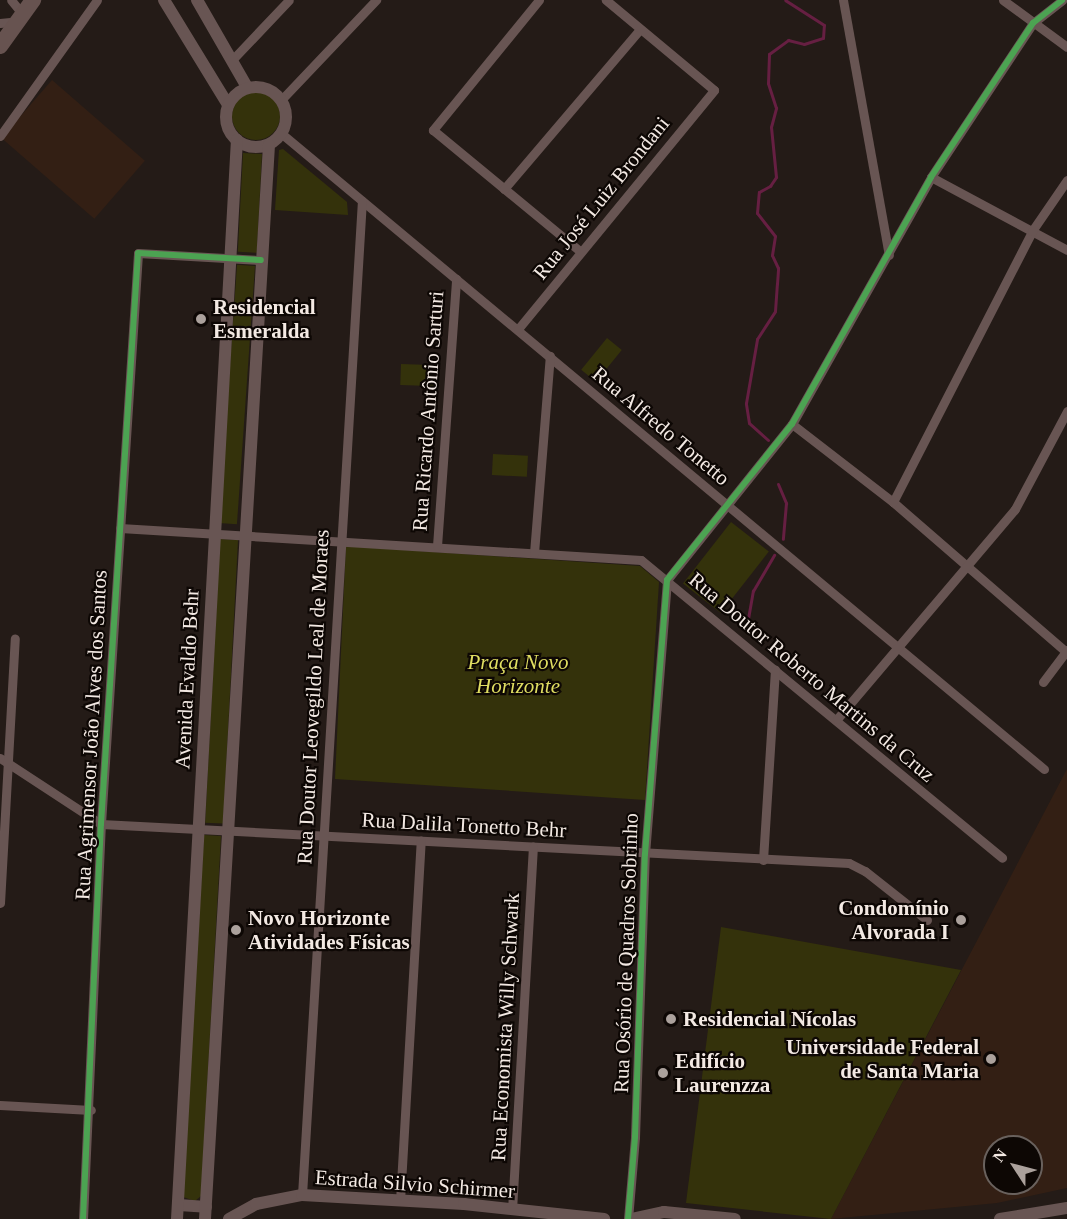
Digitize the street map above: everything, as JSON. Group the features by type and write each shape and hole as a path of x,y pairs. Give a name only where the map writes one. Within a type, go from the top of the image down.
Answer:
{"highway":[{"path":"0,46 33,0"}],"street":[{"path":"0,23 18,21 20,12 11,0"},
{"path":"0,136 97,0"},
{"path":"164,0 228,105 229,130 237,140 258,147 268,145 282,134 286,122 282,99 273,90 247,87"},
{"path":"197,0 233,59 247,87"},
{"path":"233,59 289,0"},
{"path":"282,99 376,0"},
{"path":"539,0 433,130 580,251"},
{"path":"504,189 640,29 606,0"},
{"path":"843,0 889,255"},
{"path":"1003,0 1067,47"},
{"path":"667,580 725,504 792,424 931,177 1033,22 1062,0"},
{"name":"Rua José Luiz Brondani","path":"518,329 714,90 640,29"},
{"path":"228,105 247,87"},
{"name":"Rua Alfredo Tonetto","path":"282,134 1044,769"},
{"name":"Avenida Evaldo Behr","path":"177,1219 237,140"},
{"path":"179,1205 206,1213 268,145"},
{"path":"931,177 1067,250"},
{"path":"893,502 1032,231 1067,180"},
{"name":"Rua Doutor Leovegildo Leal de Moraes","path":"302,1196 362,201"},
{"name":"Rua Agrimensor João Alves dos Santos","path":"83,1219 91,1110 101,824 138,253 231,259"},
{"path":"231,259 261,260"},
{"name":"Rua Ricardo Antônio Sarturi","path":"437,546 456,279"},
{"path":"534,553 550,356"},
{"path":"837,719 899,650 1015,509 1067,411"},
{"path":"792,424 893,502 1066,651 1043,682"},
{"name":"Rua Doutor Roberto Martins da Cruz","path":"120,528 245,533 641,560 837,719 1002,858"},
{"name":"Rua Osório de Quadros Sobrinho","path":"630,1219 645,854 667,580"},
{"path":"0,903 4,761 15,638"},
{"path":"763,860 775,669"},
{"path":"4,761 101,824"},
{"name":"Rua Dalila Tonetto Behr","path":"101,824 856,866 927,920"},
{"path":"400,1201 420,841"},
{"name":"Rua Economista Willy Schwark","path":"512,1210 533,847"},
{"path":"0,1105 91,1110"},
{"name":"Estrada Silvio Schirmer","path":"228,1219 278,1197 302,1196 400,1201 604,1219"},
{"path":"1000,1219 1067,1208"},
{"path":"630,1219 636,1215 664,1212 735,1219"}],"shaded area":[{"path":"52,80 145,161 94,219 1,138"},
{"name":"Universidade Federal de Santa Maria","path":"1067,769 1067,1188 1043,1193 1043,1135 983,1135 983,1195 1034,1195 997,1203 831,1219"}],"green space":[{"path":"256,92 273,99 280,116 273,133 256,140 239,133 232,116 239,99"},
{"path":"283,149 347,202 348,215 275,210 279,150"},
{"path":"243,153 262,154 257,253 238,252"},
{"path":"237,265 255,266 237,524 219,523"},
{"path":"607,338 622,350 596,382 581,370"},
{"path":"401,364 438,365 437,386 400,385"},
{"path":"493,454 528,456 527,477 492,475"},
{"path":"731,522 769,552 721,613 683,583"},
{"path":"220,539 238,540 223,824 205,823"},
{"name":"Praça Novo Horizonte","path":"346,546 640,566 659,582 645,800 335,779"},
{"path":"204,835 221,836 201,1196 195,1201 183,1197"},
{"path":"721,927 961,970 831,1219 686,1203"}],"waterway":[{"path":"768,440 749,423 746,403 757,339 775,311 777,284 778,268 772,255 775,236 757,213 759,192 770,186 776,177 771,127 776,108 768,83 769,54 788,40 804,44 823,38 824,25 785,0"},
{"path":"778,484 786,503 783,539"},
{"path":"746,630 753,591 774,555"}],"cycle path":[{"path":"628,1219 635,1137 645,854 667,580 792,424 931,177 1033,23 1062,0"},
{"path":"83,1219 101,824 138,253 261,260"}],"place":[{"name":"Residencial Esmeralda","path":"201,319"},
{"name":"Condomínio Alvorada I","path":"961,920"},
{"name":"Novo Horizonte Atividades Físicas","path":"236,930"},
{"name":"Residencial Nícolas","path":"671,1019"},
{"name":"Universidade Federal de Santa Maria","path":"991,1059"},
{"name":"Edifício Laurenzza","path":"663,1073"}]}
